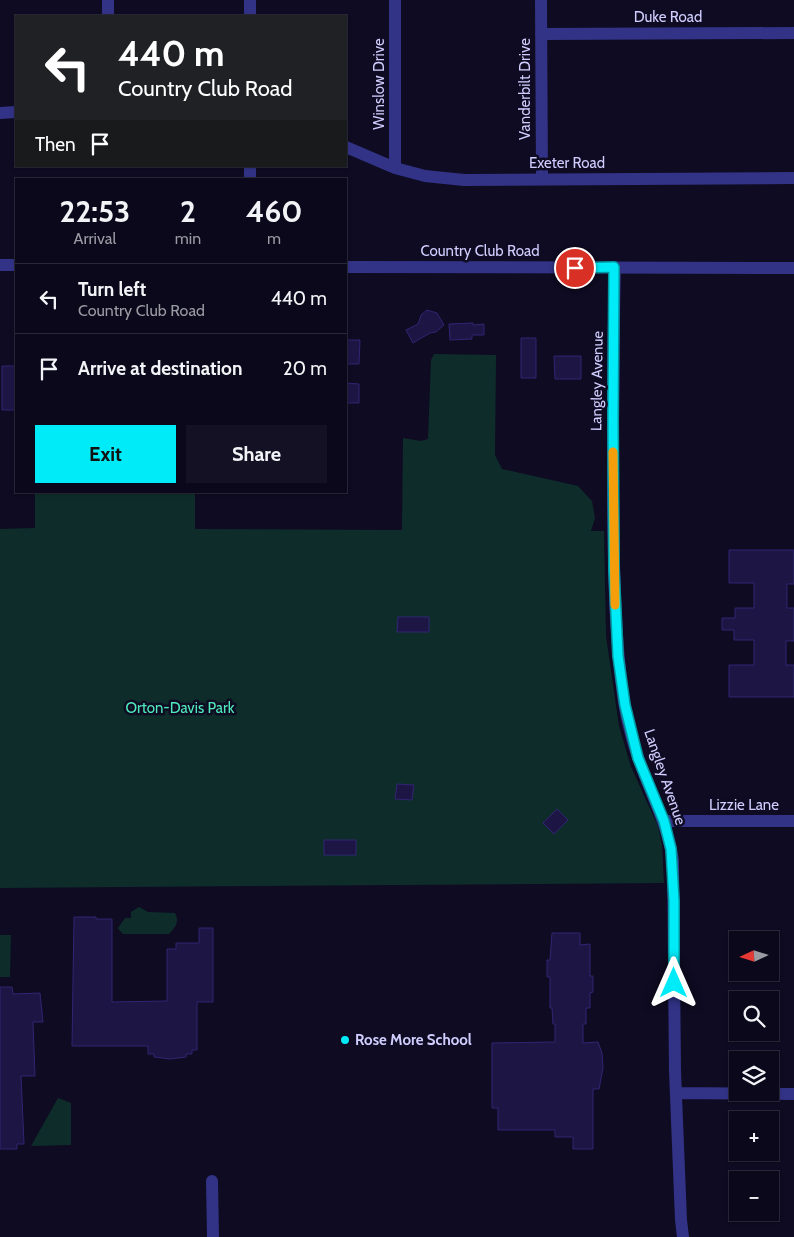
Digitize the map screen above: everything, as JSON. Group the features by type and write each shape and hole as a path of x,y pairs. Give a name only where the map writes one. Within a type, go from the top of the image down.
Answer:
{"street":[{"path":"108,0 108,15"},
{"name":"Winslow Drive","path":"396,0 396,168"},
{"name":"Vanderbilt Drive","path":"541,0 542,179"},
{"name":"Duke Road","path":"541,34 794,33"},
{"path":"0,113 15,112"},
{"name":"Exeter Road","path":"347,147 396,168 425,176 464,180 794,178"},
{"path":"0,265 15,265"},
{"name":"Country Club Road","path":"347,267 794,268"},
{"name":"Langley Avenue","path":"614,267 614,561 618,656 625,705 638,758 664,821 672,861 676,1093 683,1237"},
{"name":"Lizzie Lane","path":"664,821 794,820"},
{"path":"676,1093 794,1094"},
{"path":"212,1181 213,1237"}],"green space":[{"name":"Orton-Davis Park","path":"434,354 496,355 495,455 502,469 578,486 592,501 595,518 591,531 604,531 606,636 619,726 631,767 658,826 662,845 664,883 0,888 0,529 35,528 35,493 195,493 195,529 402,530 403,438 421,441 428,439 431,360"},
{"path":"139,907 148,912 175,913 177,922 175,927 169,934 123,934 118,928 125,918 131,918 131,912"},
{"path":"0,935 11,935 10,977 0,977"},
{"path":"58,1098 71,1103 71,1145 31,1146"}],"building":[{"path":"427,310 437,313 444,325 436,332 430,333 413,343 406,330 418,324 421,315"},
{"path":"473,323 473,325 484,324 484,335 472,335 472,339 450,340 449,324"},
{"path":"521,338 536,338 536,378 521,378"},
{"path":"347,340 360,340 359,364 347,364"},
{"path":"554,356 581,356 581,379 555,379"},
{"path":"2,366 15,366 15,410 2,410"},
{"path":"347,383 359,384 359,403 347,403"},
{"path":"729,550 794,550 794,584 787,584 787,608 794,608 794,641 786,641 786,665 794,665 794,697 729,697 729,665 754,665 754,640 734,640 734,630 722,630 722,618 735,618 735,608 754,608 754,583 729,583"},
{"path":"398,617 429,617 429,632 397,632"},
{"path":"397,784 414,785 412,800 395,799"},
{"path":"557,809 568,820 554,834 543,823"},
{"path":"324,840 356,840 356,855 324,855"},
{"path":"74,917 112,919 112,1002 167,1001 167,949 176,949 176,943 199,943 199,928 213,928 213,1002 197,1002 197,1050 192,1050 192,1054 186,1054 186,1057 170,1059 154,1057 154,1054 148,1054 148,1046 72,1046"},
{"path":"552,933 580,933 580,945 590,944 590,976 593,976 593,992 590,993 590,1008 586,1008 586,1024 583,1024 583,1043 598,1042 602,1053 603,1068 599,1089 593,1089 593,1149 573,1149 573,1137 555,1137 555,1130 498,1130 498,1108 492,1108 492,1043 555,1042 555,1024 553,1024 552,1008 550,1008 550,977 547,977 547,960 550,960"},
{"path":"0,987 12,987 13,994 40,993 43,1022 33,1022 35,1076 21,1076 24,1144 17,1144 17,1149 0,1149"}],"slow traffic":[{"path":"613,452 615,605"}],"place":[{"name":"Rose More School","path":"345,1040"}],"route":[{"path":"575,268 614,267 614,570 618,656 625,705 638,758 664,821 671,849 674,901 674,983"}]}
